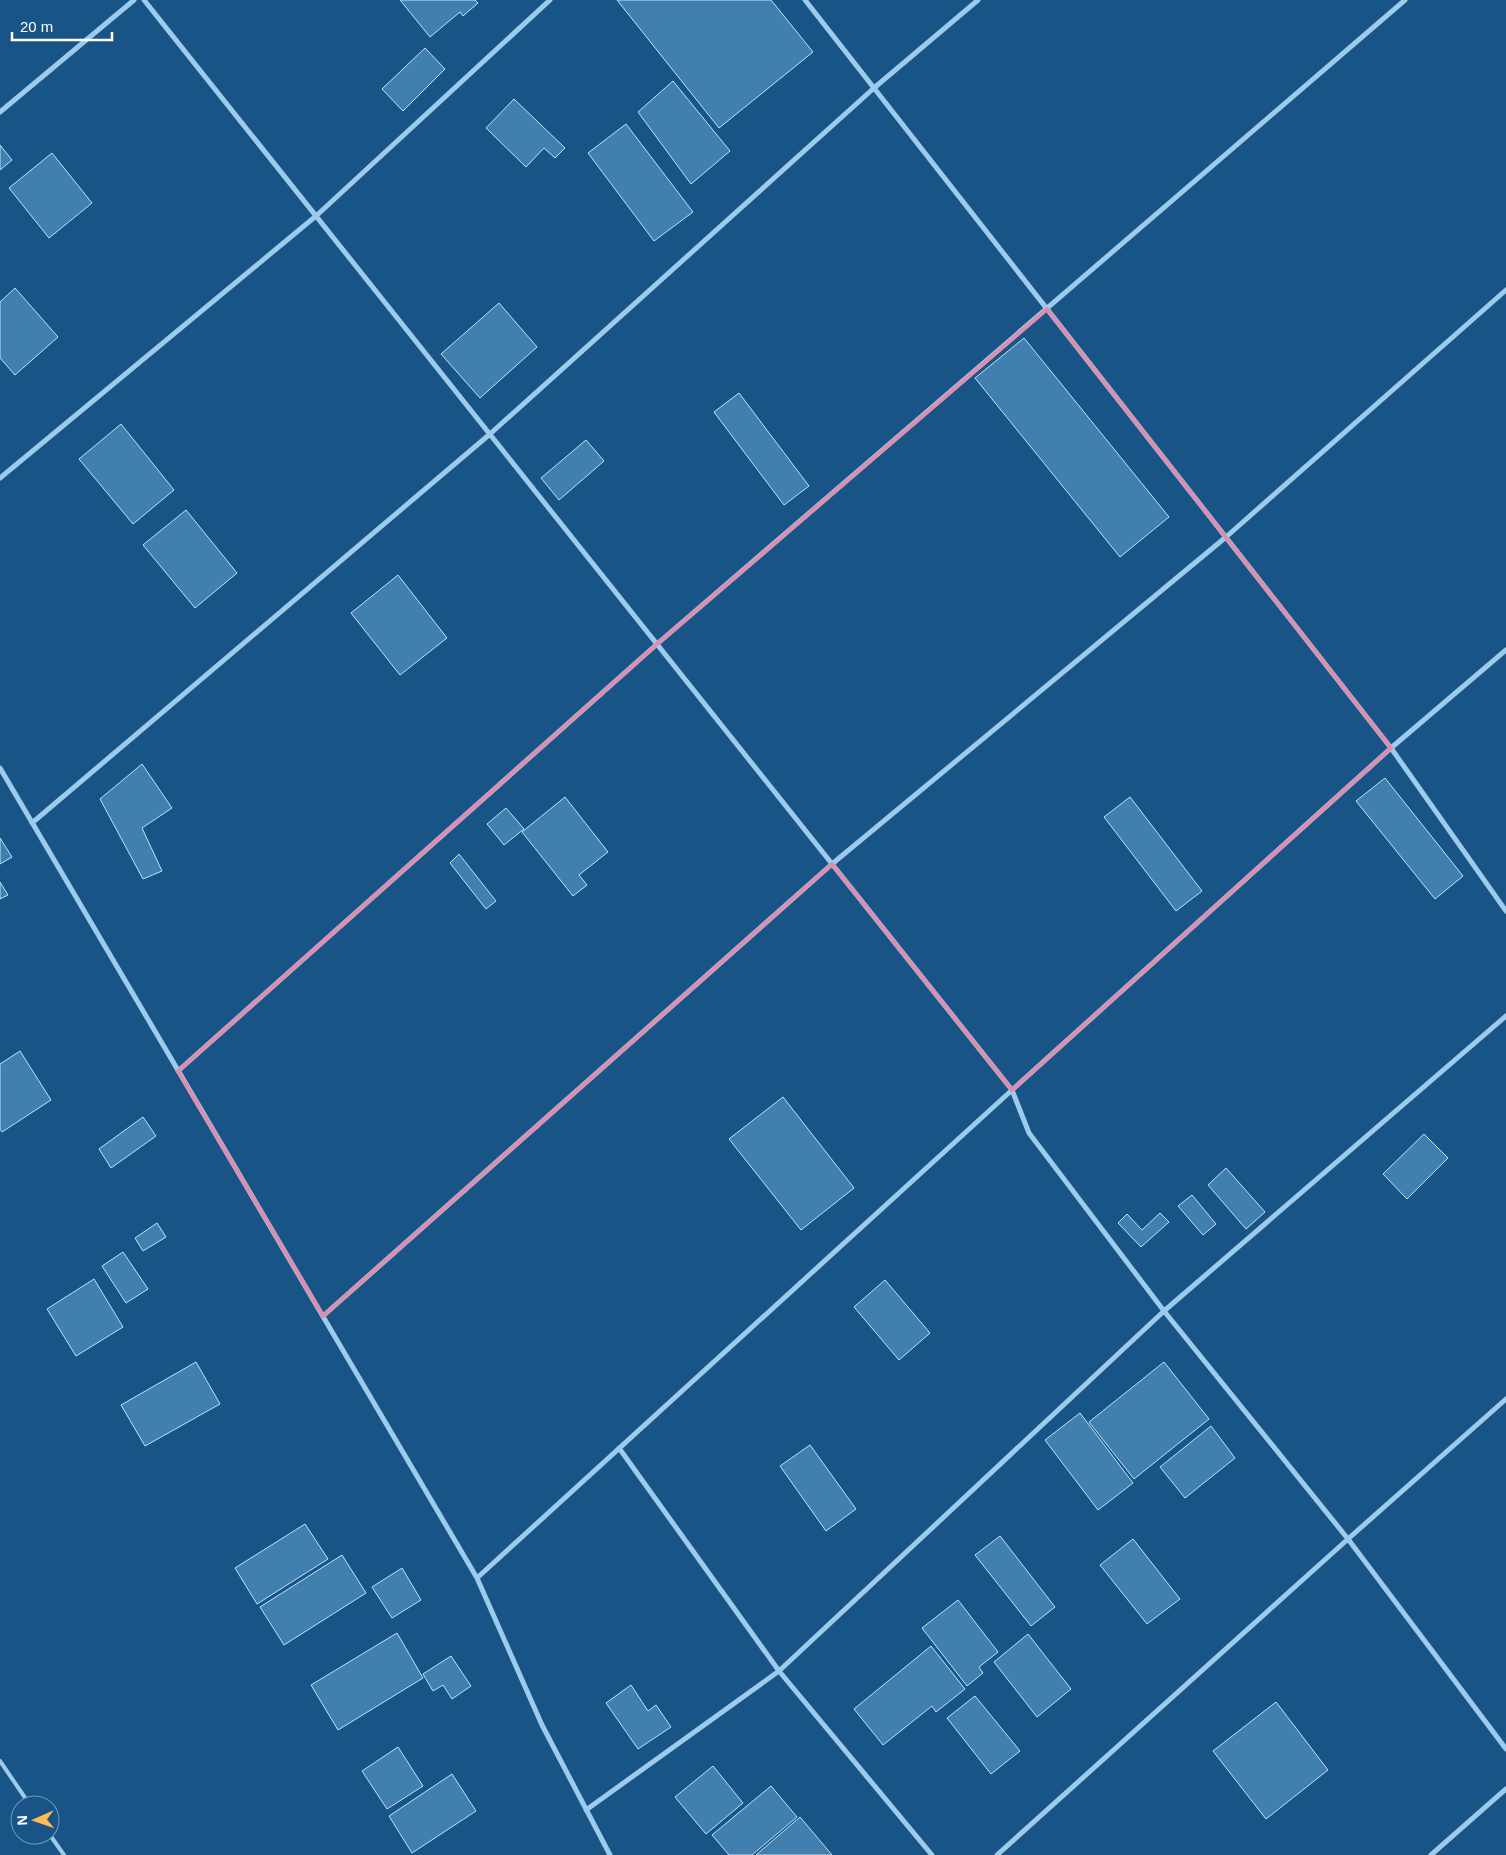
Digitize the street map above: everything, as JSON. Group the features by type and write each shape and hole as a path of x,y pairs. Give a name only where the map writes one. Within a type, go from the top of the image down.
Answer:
{"street":[{"path":"0,112 134,0"},
{"path":"144,0 1012,1090 1029,1133 1164,1311 1348,1539 1506,1749"},
{"path":"0,478 316,216 550,0"},
{"path":"805,0 1392,748 1506,912"},
{"path":"32,823 490,434 874,88 978,0"},
{"path":"178,1070 657,644 1405,0"},
{"path":"323,1316 832,864 1226,537 1506,290"},
{"path":"477,1578 1012,1090 1392,748 1506,650"},
{"path":"0,768 477,1578 542,1724 610,1855"},
{"path":"586,1810 779,1671 1164,1311 1506,1016"},
{"path":"997,1855 1506,1399"},
{"path":"619,1448 779,1671 932,1855"},
{"path":"1431,1855 1506,1789"}],"lane":[{"path":"0,1761 23,1795"}],"highlighted area":[{"path":"1047,309 1391,748 1012,1090 832,864 323,1316 178,1071 657,644"}],"building":[{"path":"400,0 475,0 478,3 463,16 460,12 430,37"},
{"path":"617,0 771,0 813,52 719,128"},
{"path":"425,48 445,69 403,111 382,89"},
{"path":"673,81 730,151 691,184 638,112"},
{"path":"514,99 565,148 555,158 544,148 526,167 486,128"},
{"path":"626,124 693,212 654,241 588,153"},
{"path":"0,145 12,160 0,170"},
{"path":"52,153 92,203 49,238 9,188"},
{"path":"15,288 58,337 15,375 0,358 0,302"},
{"path":"499,303 537,347 480,398 441,354"},
{"path":"1024,338 1169,517 1120,557 975,378"},
{"path":"739,393 809,486 784,505 714,412"},
{"path":"121,424 174,490 133,524 79,459"},
{"path":"586,440 604,461 559,500 541,478"},
{"path":"186,510 237,573 195,608 143,545"},
{"path":"398,575 447,638 400,675 351,613"},
{"path":"142,764 172,808 142,828 162,871 143,879 100,799"},
{"path":"1385,778 1463,876 1435,899 1356,801"},
{"path":"565,797 608,852 579,875 587,885 573,896 522,832"},
{"path":"1130,797 1202,891 1176,911 1104,817"},
{"path":"506,808 524,829 504,845 487,824"},
{"path":"0,838 12,857 0,864"},
{"path":"459,854 496,901 486,909 450,863"},
{"path":"0,882 8,895 0,899"},
{"path":"20,1051 51,1100 2,1132 0,1129 0,1064"},
{"path":"783,1097 854,1188 801,1230 729,1139"},
{"path":"143,1117 156,1136 111,1168 99,1149"},
{"path":"1424,1134 1448,1158 1407,1199 1383,1174"},
{"path":"1226,1168 1265,1212 1246,1229 1208,1185"},
{"path":"1192,1195 1216,1224 1203,1235 1178,1206"},
{"path":"1160,1213 1169,1222 1141,1247 1118,1223 1127,1214 1142,1230"},
{"path":"157,1223 166,1237 143,1251 135,1238"},
{"path":"123,1252 148,1289 126,1303 102,1266"},
{"path":"94,1279 123,1327 76,1356 47,1309"},
{"path":"885,1280 930,1333 899,1360 854,1307"},
{"path":"196,1362 220,1404 145,1446 121,1405"},
{"path":"1164,1362 1209,1419 1134,1479 1089,1422"},
{"path":"1080,1413 1133,1483 1098,1510 1045,1440"},
{"path":"1211,1426 1235,1458 1185,1498 1160,1467"},
{"path":"810,1445 856,1509 826,1531 780,1466"},
{"path":"305,1524 328,1559 257,1604 235,1568"},
{"path":"1000,1536 1055,1607 1031,1626 975,1555"},
{"path":"1133,1539 1180,1599 1147,1624 1100,1565"},
{"path":"342,1555 366,1593 284,1645 260,1607"},
{"path":"402,1568 421,1600 392,1618 372,1587"},
{"path":"958,1600 998,1652 979,1667 983,1673 967,1686 922,1628"},
{"path":"397,1633 423,1678 338,1730 311,1685"},
{"path":"1028,1634 1071,1689 1037,1717 994,1662"},
{"path":"931,1646 965,1689 936,1712 932,1706 883,1745 854,1709"},
{"path":"451,1656 471,1686 452,1699 443,1685 433,1691 423,1674"},
{"path":"631,1685 648,1711 656,1705 671,1727 638,1749 606,1703"},
{"path":"975,1696 1020,1751 991,1774 947,1718"},
{"path":"1276,1702 1328,1770 1266,1819 1213,1751"},
{"path":"398,1747 423,1786 387,1809 362,1771"},
{"path":"713,1766 743,1803 706,1834 675,1797"},
{"path":"452,1774 476,1811 412,1853 389,1816"},
{"path":"771,1786 797,1817 752,1855 729,1855 712,1835"},
{"path":"800,1817 832,1855 756,1855"}]}
